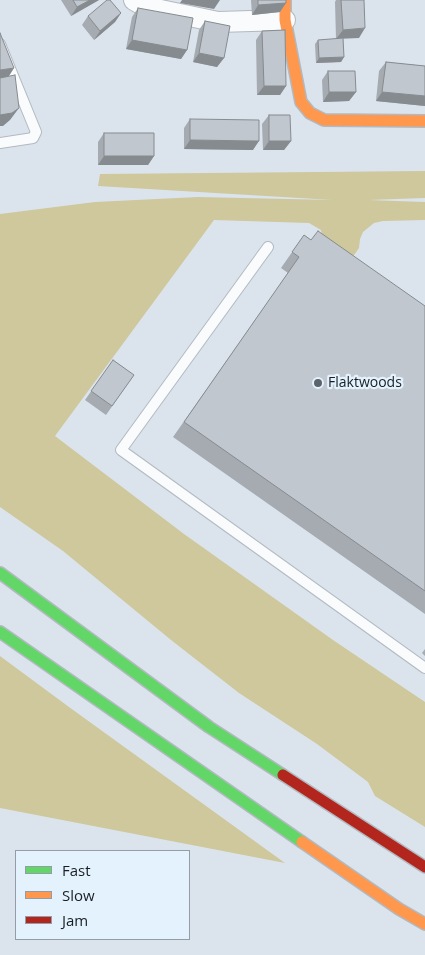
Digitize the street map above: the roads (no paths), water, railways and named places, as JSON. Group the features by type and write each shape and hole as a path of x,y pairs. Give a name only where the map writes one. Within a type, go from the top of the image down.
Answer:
{"main road":[{"path":"285,10 301,102 310,114 324,120 425,121"},
{"path":"0,573 209,727 425,867"},
{"path":"0,632 425,924"}],"street":[{"path":"134,0 146,7 218,22 285,10"}],"lane":[{"path":"0,44 36,132 33,138 0,143"},
{"path":"268,247 121,450 425,668"}],"place":[{"name":"Flaktwoods","path":"318,383"}]}
